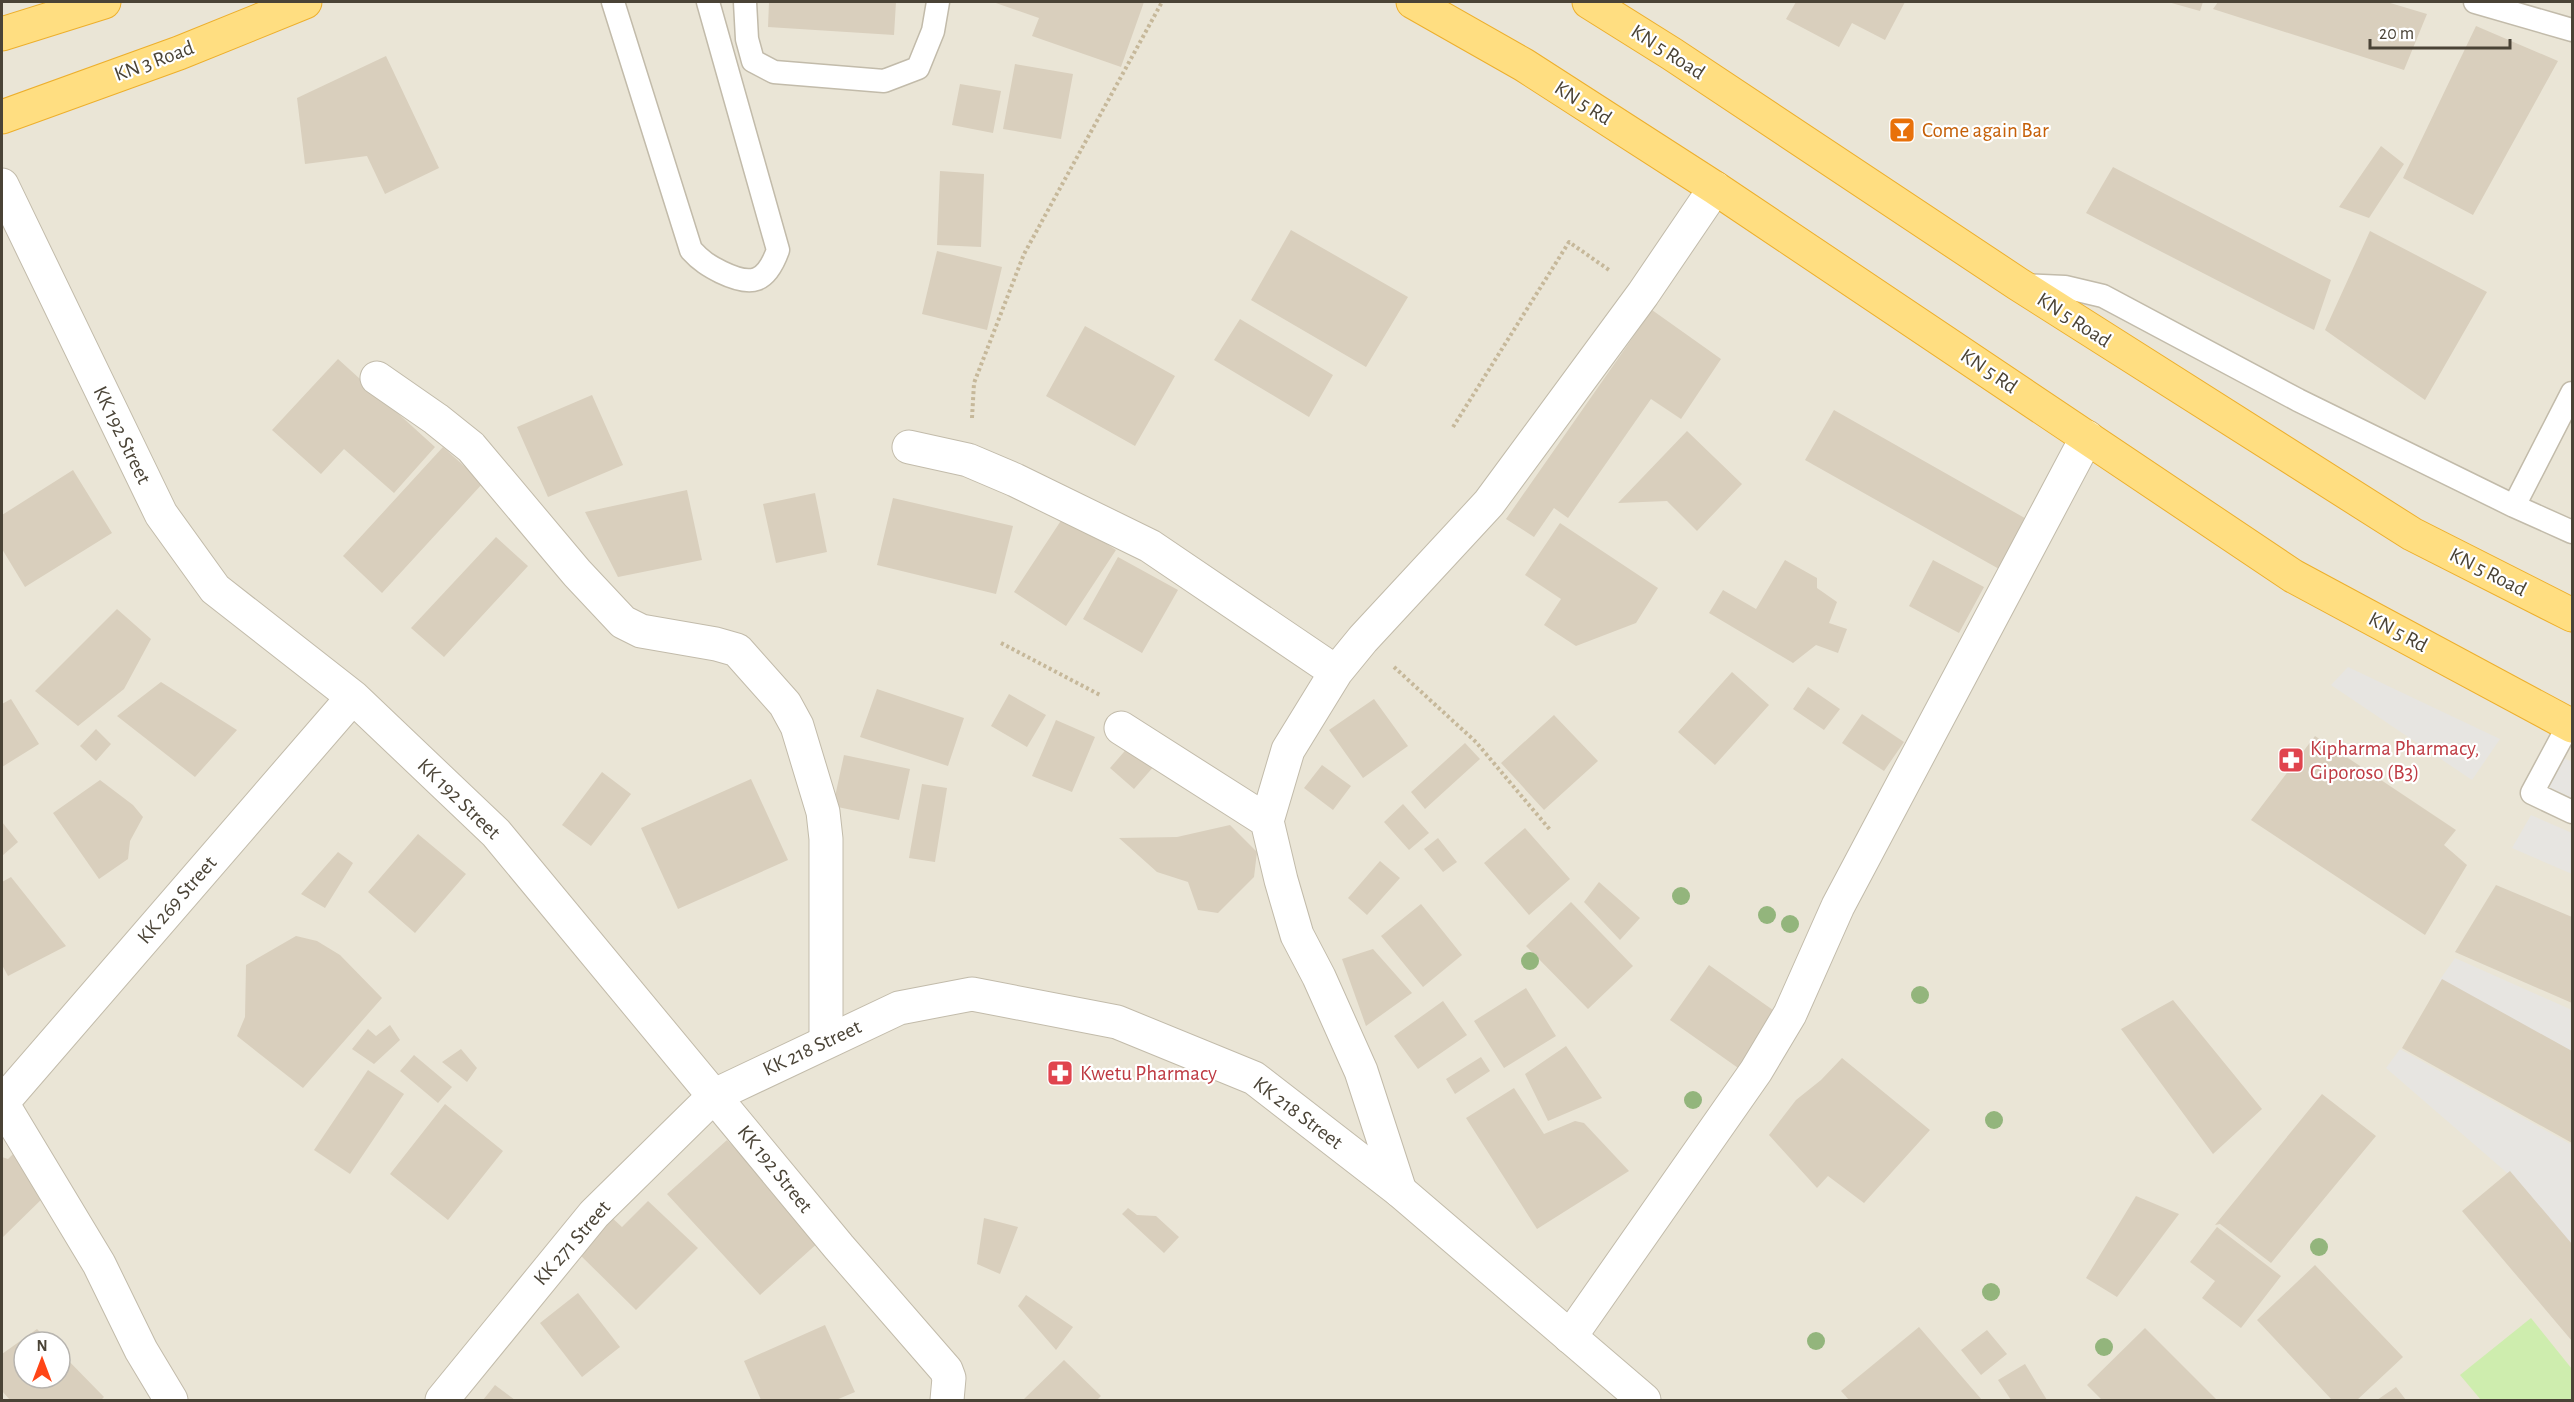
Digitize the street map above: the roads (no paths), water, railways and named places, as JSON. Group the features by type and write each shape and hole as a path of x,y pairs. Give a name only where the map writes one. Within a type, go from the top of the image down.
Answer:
{"highway":[{"path":"2,34 100,2"},
{"name":"KN 3 Road","path":"2,117 179,53 305,2"},
{"name":"KN 5 Rd","path":"1413,2 1524,65 1714,188 2293,576 2571,725"},
{"name":"KN 5 Road","path":"1589,2 1672,54 2019,284 2412,534 2572,615"}],"street":[{"name":"KK 192 Street","path":"2,185 161,514 215,590 353,697 496,833 839,1247 946,1370 949,1378 947,1401"},
{"path":"1400,1191 1361,1071 1319,977 1297,935 1267,821 1288,750 1336,672 1363,639 1489,503 1643,294 1714,188"},
{"path":"376,378 436,419 471,447 577,573 622,622 641,631 716,644 737,650 785,704 796,726 823,812 826,839 826,1041"},
{"path":"1570,1337 1756,1071 1790,1014 1838,906 2087,436"},
{"path":"909,447 968,460 1015,480 1150,546 1336,672"},
{"name":"KK 269 Street","path":"2,1103 353,697"},
{"path":"1121,728 1267,821"},
{"name":"KK 218 Street","path":"715,1095 899,1008 972,994 1118,1022 1254,1078 1400,1191 1644,1401"},
{"name":"KK 271 Street","path":"442,1401 594,1214 715,1095"},
{"path":"2,1103 94,1256 141,1350 171,1401"}],"lane":[{"path":"613,2 691,250 701,262 741,282 760,279 772,267 778,250 708,2"},
{"path":"745,2 747,39 753,61 774,72 884,81 918,68 933,32 938,2"},
{"path":"2475,2 2572,30"},
{"path":"2019,284 2065,287 2103,296 2298,400 2572,532"},
{"path":"2514,506 2564,426 2572,393"},
{"path":"2571,725 2532,793 2572,812"}],"place":[{"name":"Come again Bar","path":"1902,130"},
{"name":"Kipharma Pharmacy, Giporoso (B3)","path":"2291,760"},
{"name":"Kwetu Pharmacy","path":"1060,1073"}]}
